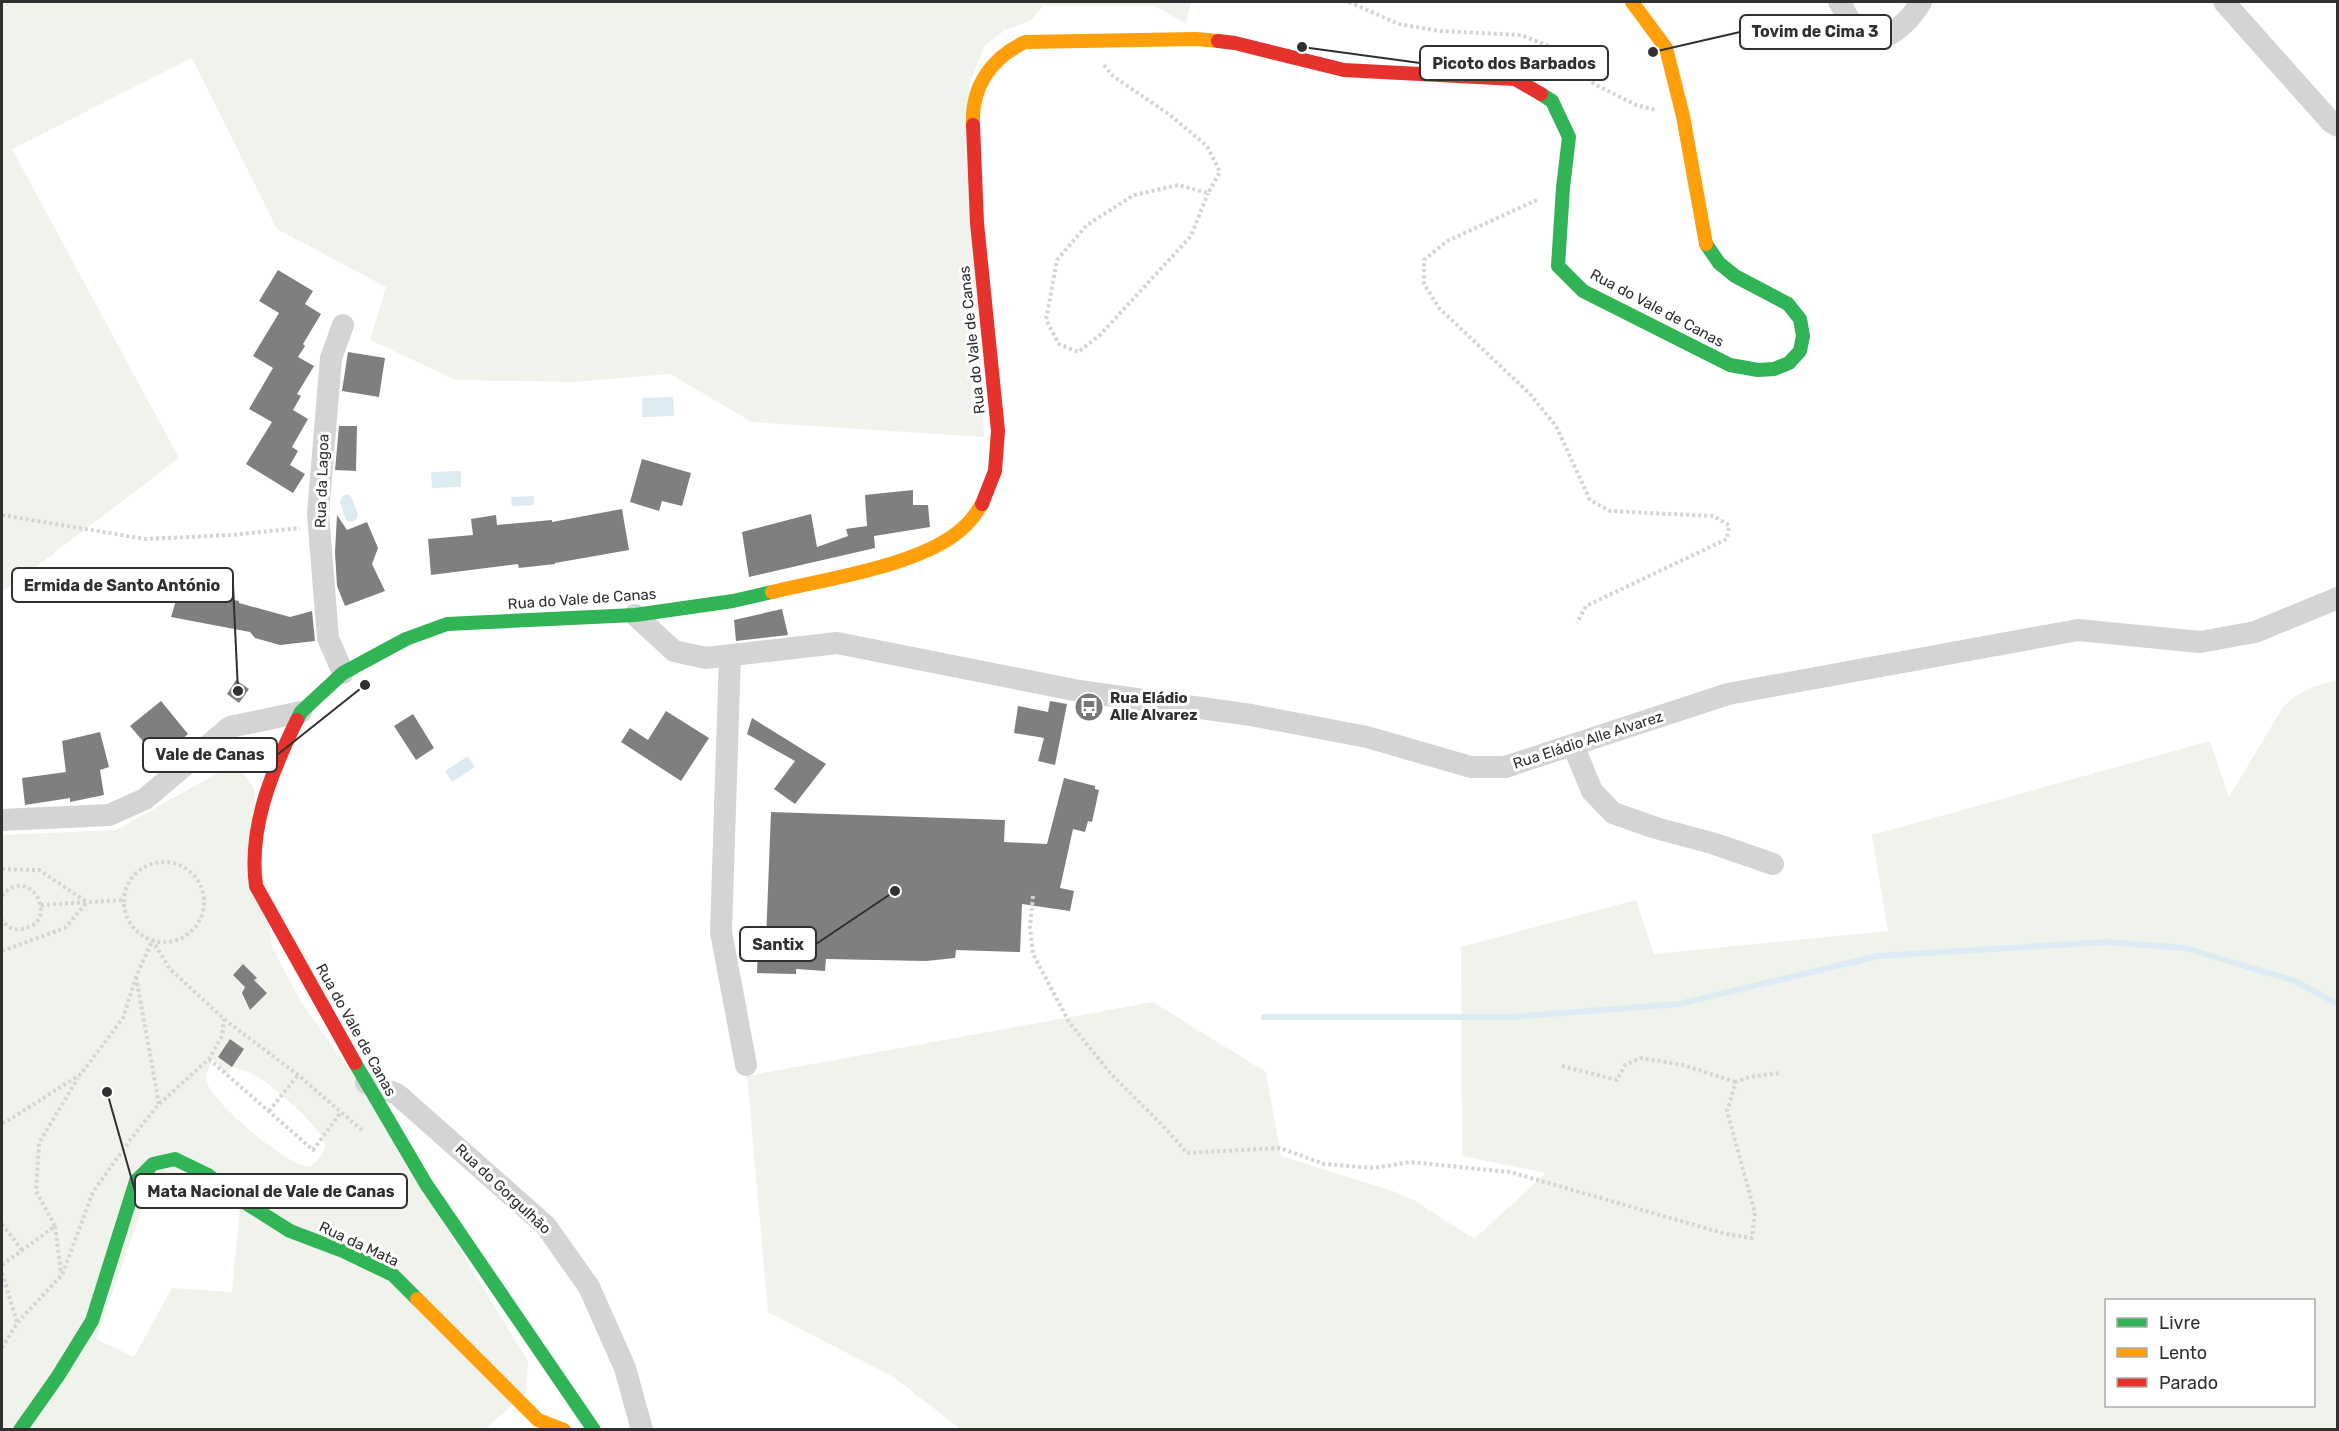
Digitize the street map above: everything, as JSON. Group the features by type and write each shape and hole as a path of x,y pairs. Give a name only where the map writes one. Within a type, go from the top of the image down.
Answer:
{"street":[{"name":"Rua do Vale de Canas","path":"590,1425 426,1184 366,1083 256,886 254,875 256,832 276,764 300,712 343,673 406,639 447,624 634,615 733,601 895,563 929,551 964,527 983,503 995,471 998,430 977,223 972,112 981,81 992,65 1008,50 1025,42 1196,39 1235,43 1344,70 1515,79 1552,101 1569,137 1558,266 1583,291 1730,365 1758,370 1774,369 1789,363 1800,351 1803,336 1800,320 1788,304 1735,276 1719,263 1704,241 1683,116 1666,48 1632,2"},
{"path":"1839,2 1859,33 1874,38 1885,38 1915,11 1921,2"},
{"path":"2224,2 2337,126"},
{"name":"Rua da Lagoa","path":"343,325 331,358 325,412 319,526 328,638 343,673"},
{"name":"Rua Eládio Alle Alvarez","path":"634,615 674,651 706,658 837,643 1079,690 1251,715 1367,738 1471,767 1505,767 1728,694 2078,630 2200,642 2255,632 2337,598"},
{"path":"730,655 721,932 746,1065"},
{"path":"2,820 109,815 145,800 230,727 300,712"},
{"path":"1573,745 1592,791 1613,813 1773,864"},
{"name":"Rua do Gorgulhão","path":"366,1083 397,1094 546,1226 589,1287 625,1368 642,1430"},
{"name":"Rua da Mata","path":"20,1430 58,1376 92,1320 136,1181 153,1164 175,1159 208,1175 244,1202 290,1231 343,1251 393,1275 538,1420 566,1430 590,1425"}],"path":[{"path":"1082,41 1113,76 1170,115 1207,146 1220,172 1208,193 1191,236 1099,336 1078,352 1059,344 1046,320 1057,260 1087,225 1134,195 1178,186 1208,193"},
{"path":"1563,188 1447,241 1424,260 1424,284 1439,308 1529,393 1556,426 1590,500 1610,511 1713,516 1729,525 1727,538 1586,606 1577,623"},
{"path":"2,515 145,539 231,535 319,526"},
{"path":"162,862 176,863 188,870 197,880 203,893 203,907 199,920 191,931 180,939 166,942 140,935 131,925 125,913 124,900 131,878 150,864 162,862"},
{"path":"2,869 39,870 87,902"},
{"path":"2,896 12,887 27,887 38,897 41,905 39,917 30,927 16,930 2,920"},
{"path":"1033,896 1030,927 1033,954 1069,1022 1111,1074 1187,1153 1280,1148 1324,1164 1375,1168 1410,1162 1510,1172 1726,1234 1752,1238 1755,1213 1727,1111 1736,1082"},
{"path":"41,905 124,900"},
{"path":"2,951 65,928 87,902"},
{"path":"62,1275 55,1226 36,1191 39,1143 79,1076 123,1018 136,977 152,940"},
{"path":"152,940 170,969 224,1019 297,1075 367,1134"},
{"path":"136,977 159,1104"},
{"path":"1562,1066 1617,1080 1625,1065 1641,1058 1683,1065 1736,1082 1749,1077 1780,1073"},
{"path":"209,1059 313,1150 340,1112"},
{"path":"269,1111 297,1075"},
{"path":"2,1123 79,1076"},
{"path":"2,1224 22,1250"},
{"path":"2,1265 55,1226"},
{"path":"2,1273 17,1323"}],"shaded area":[{"path":"2,2 1191,2 1186,24 1155,6 1043,6 1030,21 1005,30 985,45 969,84 984,437 752,422 670,374 575,382 456,380 370,340 386,287 277,229 192,58 12,149 179,458 2,591"},
{"path":"673,397 674,416 642,417 642,398"},
{"path":"461,471 461,487 432,488 431,472"},
{"path":"348,494 352,498 358,515 356,520 351,522 346,520 340,502 342,496"},
{"path":"534,496 534,505 512,506 511,497"},
{"path":"2337,680 2337,1429 960,1429 895,1378 768,1312 747,1076 1153,1002 1266,1072 1281,1156 1396,1192 1414,1200 1474,1239 1546,1173 1462,1156 1461,947 1636,900 1654,954 1888,931 1872,835 2210,741 2229,797 2283,707 2289,701 2315,687"},
{"path":"468,756 475,767 452,782 445,771"},
{"path":"232,765 243,772 254,788 272,947 300,1000 353,1075 528,1361 526,1393 485,1429 2,1429 2,835 116,830","holes":["213,1059 226,1074 232,1067 247,1071 261,1079 303,1115 324,1140 324,1151 315,1162 310,1166 305,1166 283,1155 252,1132 223,1105 213,1094 207,1082 207,1072","181,1182 240,1206 232,1292 172,1288 134,1357 96,1339 150,1186"]}],"building":[{"path":"278,270 313,291 305,304 321,314 298,357 314,366 297,394 301,396 293,410 308,419 292,447 298,451 290,465 305,474 293,493 246,464 272,422 249,409 273,368 253,356 279,313 259,301"},
{"path":"348,352 385,358 379,397 342,391"},
{"path":"339,426 357,426 356,471 335,470"},
{"path":"642,459 691,473 682,506 662,501 659,511 630,502"},
{"path":"913,490 913,505 928,505 930,527 874,536 875,548 749,577 742,532 811,514 817,547 848,536 846,529 867,526 865,495"},
{"path":"622,509 629,550 555,564 519,568 518,564 431,575 428,539 473,535 471,519 496,515 497,525 552,520 552,522"},
{"path":"337,515 347,530 367,522 378,548 372,564 385,591 345,606 337,586 335,552"},
{"path":"179,590 239,601 239,603 290,617 312,611 315,641 280,645 255,638 250,632 171,617"},
{"path":"782,609 788,635 736,641 734,620"},
{"path":"236,680 249,689 239,703 227,694"},
{"path":"161,701 188,734 158,759 130,726"},
{"path":"1050,701 1067,704 1055,765 1038,761 1044,738 1014,733 1018,706 1048,712"},
{"path":"666,711 709,738 681,781 621,742 630,728 648,740"},
{"path":"413,714 434,748 416,760 394,726"},
{"path":"752,718 826,764 795,804 774,789 795,761 747,734"},
{"path":"100,732 109,767 100,770 104,795 70,802 70,798 25,805 22,778 66,772 62,741"},
{"path":"1064,778 1095,786 1095,789 1099,790 1092,822 1088,821 1085,832 1073,829 1060,888 1074,891 1070,911 1022,904 1020,952 956,950 955,958 926,961 826,959 825,971 796,969 796,974 757,973 758,940 766,940 771,812 1005,820 1004,842 1047,844"},
{"path":"243,964 257,978 254,980 267,993 250,1010 242,993 245,987 233,975"},
{"path":"230,1039 244,1049 232,1067 218,1057"}],"waterway":[{"path":"1264,1017 1510,1017 1679,1004 1878,956 2106,942 2185,948 2295,981 2338,1004"}],"traffic: fast":[{"path":"1541,94 1552,101 1569,137 1558,266 1583,291 1730,365 1758,370 1774,369 1789,363 1800,351 1803,336 1800,319 1788,304 1735,276 1719,263 1706,244"},
{"path":"297,720 301,712 343,673 406,639 447,624 635,615 733,601 772,592"},
{"path":"355,1063 426,1184 594,1430"},
{"path":"20,1430 58,1376 92,1321 136,1181 153,1164 175,1159 208,1175 244,1202 290,1231 343,1251 393,1275 417,1299"}],"traffic: slow":[{"path":"1632,2 1666,48 1683,116 1706,244"},
{"path":"973,125 976,98 985,75 1002,56 1025,42 1196,39 1218,41"},
{"path":"772,592 874,569 926,551 948,540 965,526 982,504"},
{"path":"417,1299 538,1420 564,1430"}],"traffic: jam":[{"path":"1218,41 1235,43 1344,70 1515,79 1541,94"},
{"path":"973,125 977,223 998,431 995,471 982,504"},
{"path":"297,720 264,800 254,864 256,886 355,1063"}],"place":[{"name":"Picoto dos Barbados","path":"1302,47"},
{"name":"Tovim de Cima 3","path":"1653,52"},
{"name":"Vale de Canas","path":"365,685"},
{"name":"Ermida de Santo António","path":"238,691"},
{"name":"Rua Eládio Alle Alvarez","path":"1089,707"},
{"name":"Santix","path":"895,891"},
{"name":"Mata Nacional de Vale de Canas","path":"107,1092"}]}
